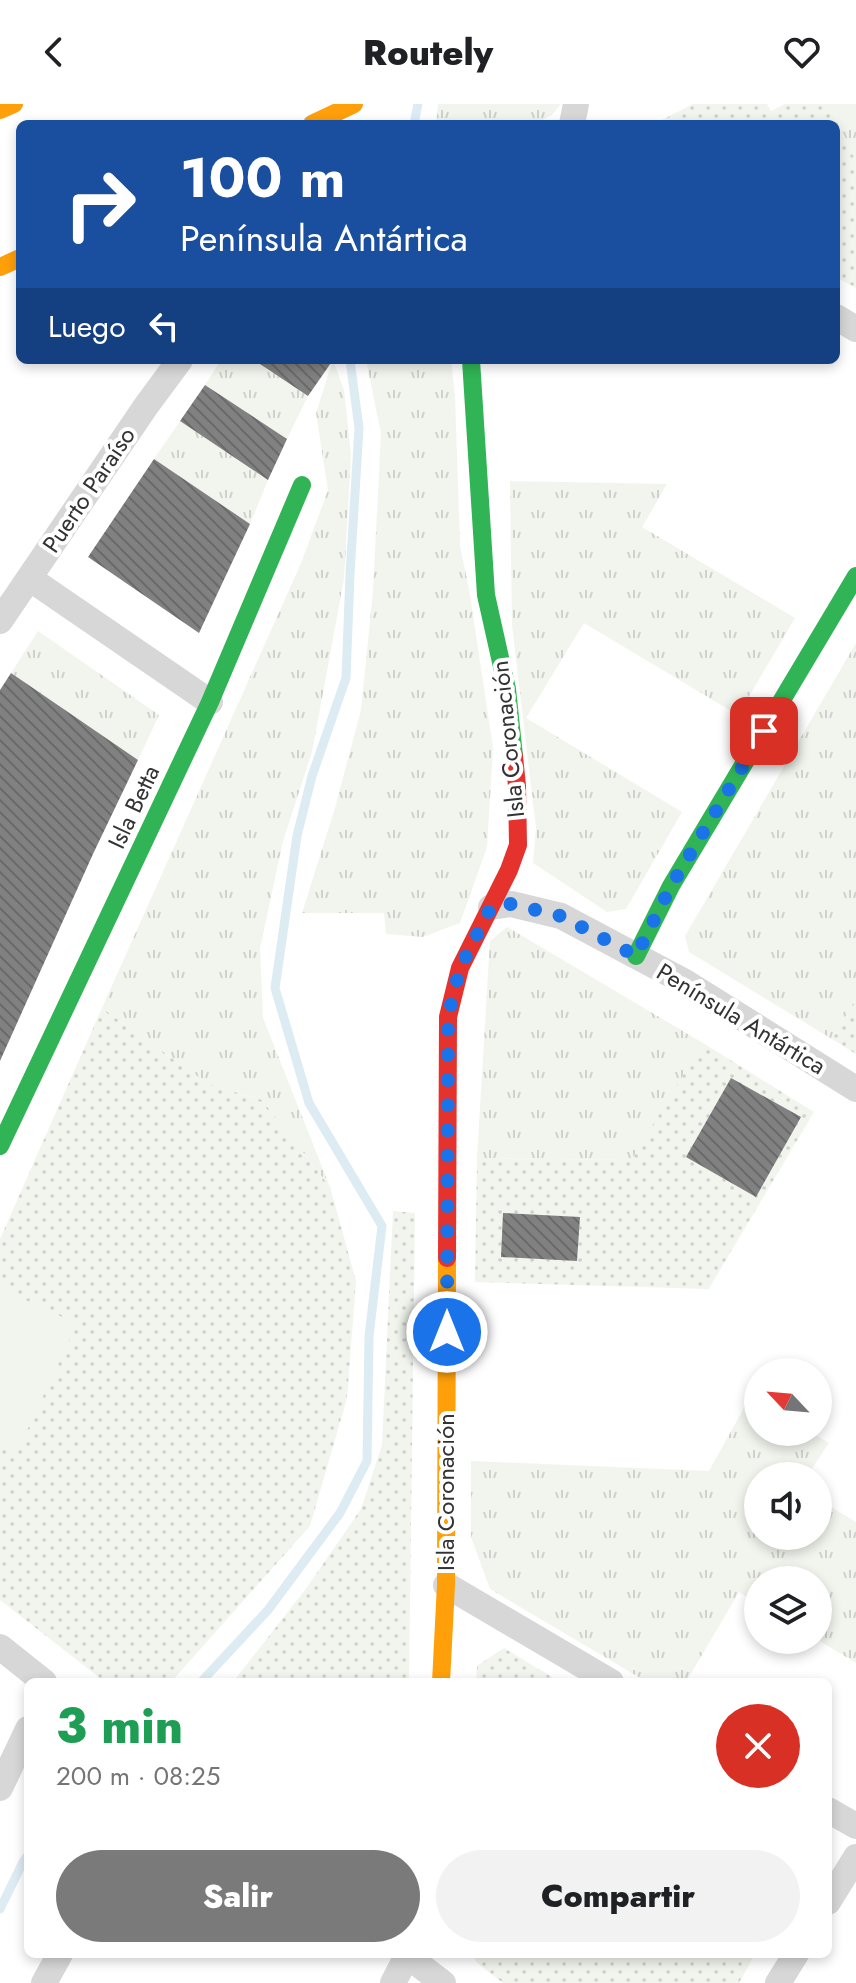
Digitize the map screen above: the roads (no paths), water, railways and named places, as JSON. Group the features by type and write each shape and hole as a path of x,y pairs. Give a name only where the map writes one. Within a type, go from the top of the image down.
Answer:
{"main road":[{"path":"0,110 14,104"},
{"path":"320,120 354,104"},
{"name":"Isla Coronación","path":"441,1678 446,1585 448,1017 460,968 509,870 518,845 517,786 507,689 486,595 471,364"},
{"name":"Isla Betta","path":"0,1146 210,702 302,485"},
{"path":"636,956 671,886 856,576"}],"street":[{"name":"Puerto Paraíso","path":"0,621 177,364"},
{"path":"29,578 210,702"},
{"name":"Península Antártica","path":"491,907 511,904 561,916 685,982 856,1089"},
{"path":"446,1585 604,1678"},
{"path":"0,1647 39,1678"},
{"path":"0,1788 24,1737"},
{"path":"832,1812 856,1826"},
{"path":"832,1896 856,1857"},
{"path":"44,1983 58,1958"},
{"path":"393,1983 406,1958"},
{"path":"411,1958 443,1983"},
{"path":"778,1983 794,1958"}],"waterway":[{"path":"415,120 418,104"},
{"path":"205,1678 268,1610 340,1513 367,1461 369,1336 382,1226 309,1103 275,988 297,836 312,776 346,678 359,428 351,364"},
{"path":"0,1909 24,1861"}]}
